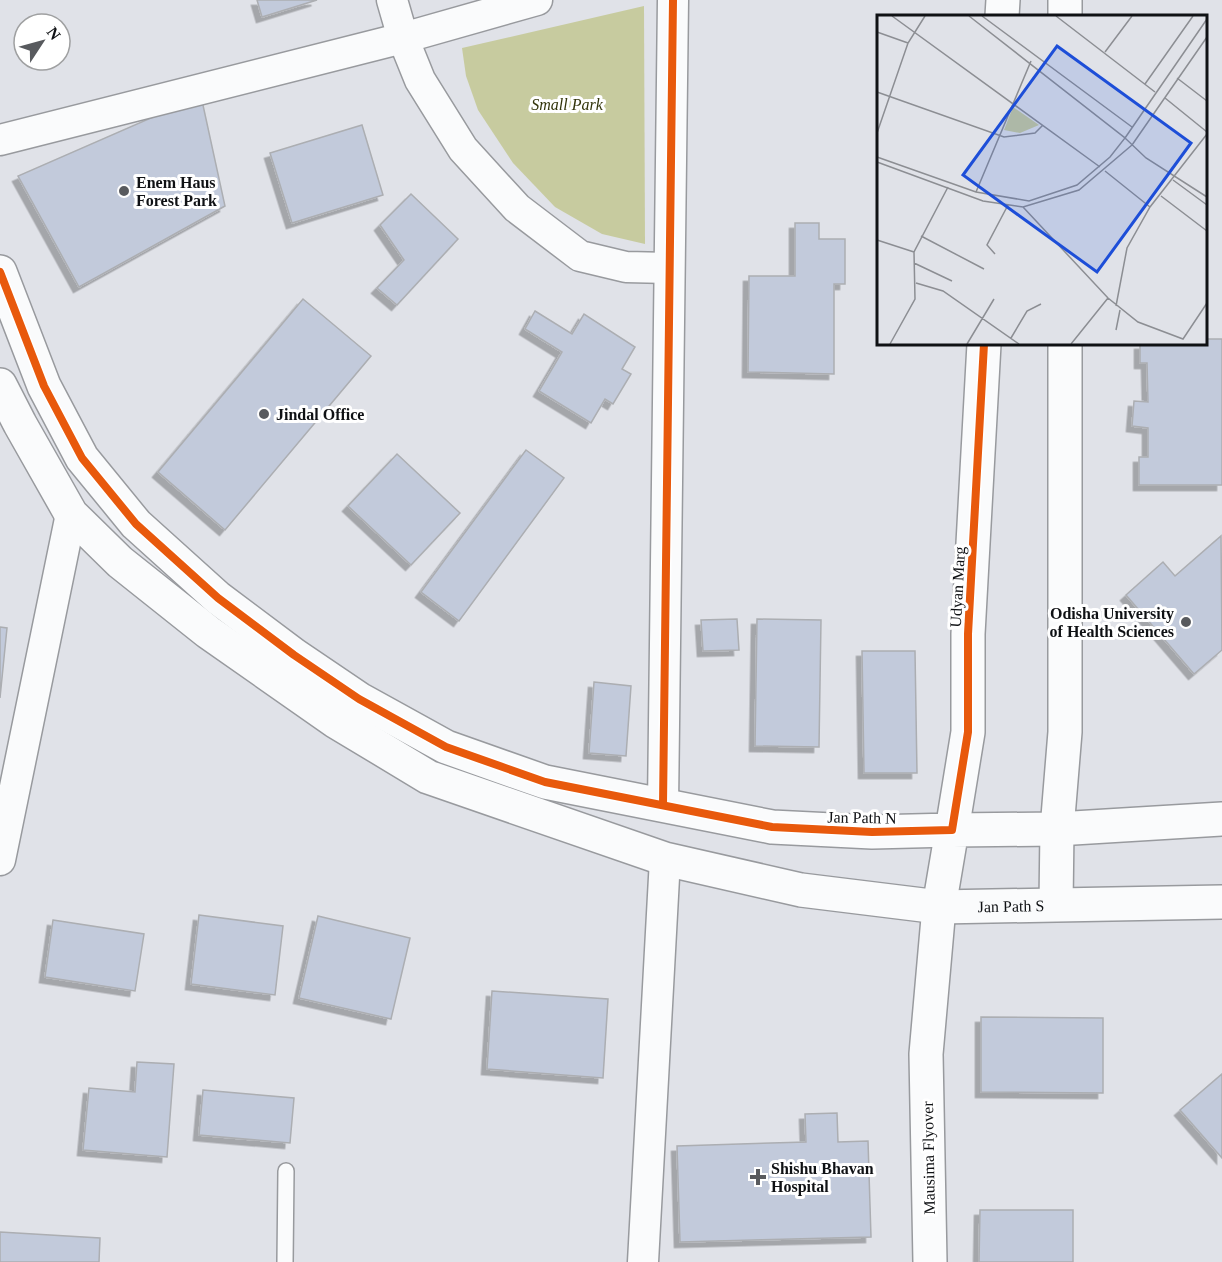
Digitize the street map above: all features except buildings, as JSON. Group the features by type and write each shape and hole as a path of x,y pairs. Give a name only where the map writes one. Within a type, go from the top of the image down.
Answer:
{"street":[{"path":"392,0 403,38 420,80 463,148 517,208 580,256 626,267 669,268"},
{"path":"0,140 403,38 537,0"},
{"path":"663,805 673,0"},
{"path":"1002,15 1003,0"},
{"name":"Jan Path N","path":"0,272 44,386 82,458 136,524 218,598 331,680 359,699 446,747 545,782 771,827 872,832 1057,829 1222,819"},
{"name":"Udyan Marg","path":"939,907 968,732 968,634 984,345"},
{"path":"1056,904 1057,829 1065,732 1065,345"},
{"path":"4,404 44,386"},
{"name":"Jan Path S","path":"4,404 71,514 120,562 208,632 335,721 428,777 665,859 801,890 939,907 1222,902"},
{"path":"0,860 71,514"},
{"path":"643,1262 665,859"},
{"name":"Mausima Flyover","path":"930,1262 926,1054 939,907"}],"lane":[{"path":"285,1262 286,1171"}],"green space":[{"name":"Small Park","path":"644,6 645,244 602,234 555,207 513,163 478,110 466,76 462,48"}],"cycle path":[{"path":"663,805 673,0"},
{"path":"0,272 44,386 82,458 136,524 218,598 294,655 359,699 446,747 545,782 772,827 872,832 952,830 968,732 968,634 984,345"}],"place":[{"name":"Enem Haus Forest Park","path":"124,191"},
{"name":"Jindal Office","path":"264,414"},
{"name":"Odisha University of Health Sciences","path":"1186,622"},
{"name":"Shishu Bhavan Hospital","path":"758,1177"}]}
